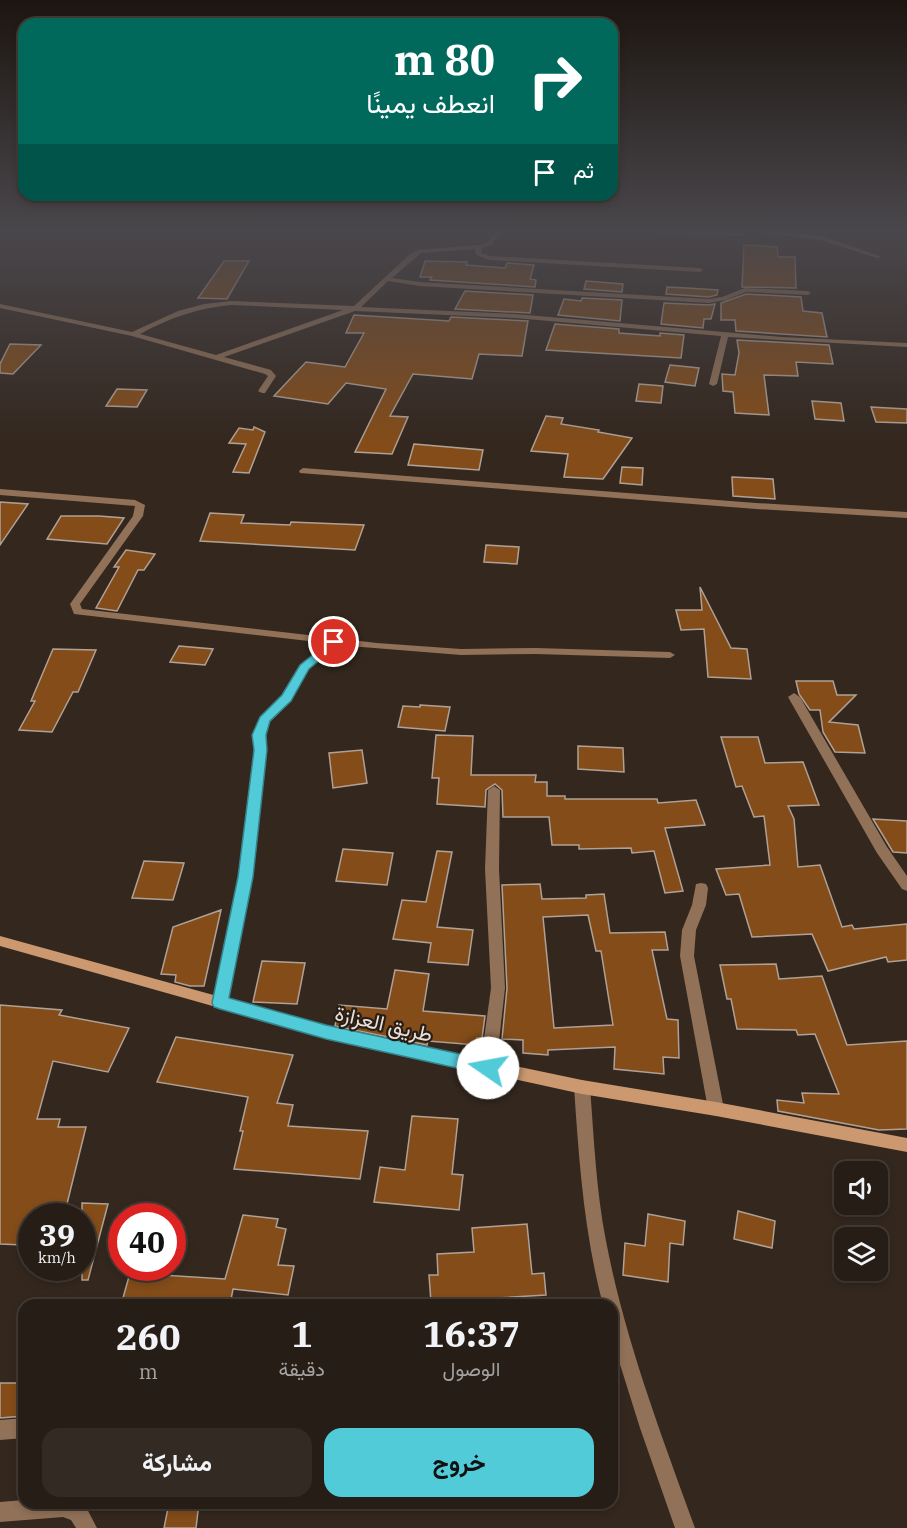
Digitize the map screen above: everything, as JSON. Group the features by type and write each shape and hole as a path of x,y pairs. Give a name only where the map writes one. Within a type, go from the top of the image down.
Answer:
{"street":[{"path":"219,357 356,308 364,300"},
{"path":"697,300 714,300"},
{"path":"133,334 185,309 208,304 231,303 515,316 725,334 907,345"},
{"path":"0,306 133,334 268,372 272,376 262,391"},
{"path":"713,384 725,334"},
{"path":"303,471 776,509 907,515"},
{"path":"0,492 140,505 138,516 75,604 78,612 334,642 461,652 536,651 670,655"},
{"path":"220,1003 245,877 260,750 259,735 264,720 287,698 304,667 334,642"},
{"path":"794,697 882,850 907,886"},
{"path":"488,1068 498,988 492,868 494,790"},
{"path":"700,888 699,905 689,930 687,956 716,1109"},
{"name":"طريق العزازة","path":"0,941 326,1032 582,1087 716,1109 907,1145"},
{"path":"582,1087 586,1147 601,1259 612,1299"},
{"path":"618,1322 635,1386 685,1528"},
{"path":"0,1431 18,1429"},
{"path":"0,1512 38,1509"},
{"path":"69,1509 78,1512 87,1528"}],"building":[{"path":"460,300 532,300 530,313 455,309"},
{"path":"564,300 622,300 620,321 558,315"},
{"path":"728,300 801,300 803,311 822,313 827,337 736,331 735,320 721,320 721,303"},
{"path":"664,303 715,304 711,319 704,319 703,328 661,324"},
{"path":"354,315 449,321 451,317 528,321 522,356 479,354 472,379 413,374 390,416 408,417 392,454 355,452 386,389 346,383 328,404 274,396 306,362 345,367 364,333 346,333"},
{"path":"555,324 619,329 619,333 684,335 681,358 546,350"},
{"path":"737,340 829,345 833,364 796,362 798,376 764,375 769,415 735,413 733,392 723,391 722,374 735,375 739,353"},
{"path":"10,344 41,345 13,374 0,373 0,364"},
{"path":"670,365 699,368 695,386 665,382"},
{"path":"639,384 663,386 661,403 636,401"},
{"path":"117,389 147,390 137,407 106,406"},
{"path":"812,401 841,403 844,421 815,419"},
{"path":"871,407 907,409 907,423 876,422"},
{"path":"546,416 563,418 561,424 632,438 603,479 564,477 568,454 531,451"},
{"path":"254,427 265,432 249,473 233,472 246,444 229,443 239,428 253,430"},
{"path":"414,444 483,450 479,470 408,465"},
{"path":"622,467 643,468 642,485 620,483"},
{"path":"732,477 773,479 775,499 733,496"},
{"path":"0,502 28,504 0,545"},
{"path":"210,513 244,515 241,523 290,525 291,522 364,525 355,550 200,541"},
{"path":"61,516 124,518 107,544 47,539"},
{"path":"486,545 519,547 517,564 484,562"},
{"path":"126,550 155,554 144,570 138,570 117,611 96,608 119,567 114,567"},
{"path":"700,587 731,648 747,649 751,679 708,677 704,629 681,630 676,610 702,610"},
{"path":"179,646 213,649 205,665 170,662"},
{"path":"53,649 96,650 78,692 73,692 52,732 19,730 35,701 31,701"},
{"path":"796,681 833,681 837,695 856,695 829,722 858,725 865,753 835,752 823,732 820,710 810,710 799,694"},
{"path":"420,705 450,707 445,731 398,727 403,706 420,707"},
{"path":"436,735 473,736 471,775 536,775 535,782 547,782 547,796 565,796 565,799 657,799 658,803 696,800 705,825 665,828 683,891 665,893 654,851 632,853 631,848 579,849 579,845 552,845 549,817 503,817 502,790 495,784 486,790 485,807 437,804 439,778 432,778"},
{"path":"721,737 758,737 765,763 803,762 819,805 788,806 794,819 798,867 820,865 842,927 852,925 854,929 907,924 907,960 888,962 886,957 828,971 812,934 752,937 739,894 726,895 716,869 770,865 764,816 754,817 742,786 736,787"},
{"path":"578,746 623,748 624,772 578,769"},
{"path":"362,750 367,783 333,788 329,753"},
{"path":"873,819 907,821 907,853 893,852"},
{"path":"343,849 393,853 387,885 336,881"},
{"path":"437,851 452,852 437,927 473,930 468,965 428,962 431,943 393,939 402,900 426,902"},
{"path":"144,861 184,863 173,900 132,898"},
{"path":"540,884 542,899 586,898 586,895 604,894 610,933 665,932 668,950 652,950 667,1019 678,1020 679,1058 663,1057 664,1074 614,1069 615,1047 548,1050 548,1055 523,1053 523,1040 502,1039 507,988 502,885","holes":["588,915 596,951 601,951 613,1025 554,1028 543,917"]},
{"path":"221,910 204,986 190,986 175,982 176,975 161,974 173,927"},
{"path":"262,961 305,963 297,1004 253,1002"},
{"path":"776,964 779,979 822,976 847,1045 907,1041 907,1129 879,1130 778,1111 777,1100 804,1103 802,1093 839,1094 815,1034 798,1035 796,1030 737,1029 731,999 727,999 720,965"},
{"path":"395,970 429,974 423,1011 485,1016 482,1038 477,1038 476,1045 428,1041 427,1045 335,1026 339,1005 387,1009"},
{"path":"0,1005 62,1010 59,1015 129,1028 108,1072 53,1061 37,1119 60,1119 58,1127 86,1127 67,1203 18,1203 18,1245 0,1244"},
{"path":"176,1037 293,1055 277,1103 293,1105 288,1126 368,1131 360,1179 234,1169 248,1097 157,1082"},
{"path":"412,1116 458,1119 452,1174 463,1175 459,1210 374,1202 380,1167 405,1170"},
{"path":"96,1204 108,1204 96,1250"},
{"path":"738,1211 775,1221 772,1248 734,1239"},
{"path":"648,1214 685,1221 683,1245 670,1243 668,1282 623,1275 625,1243 645,1246"},
{"path":"243,1215 278,1219 276,1227 286,1229 278,1265 294,1266 288,1295 233,1289 231,1299 123,1299 128,1281 186,1281 186,1277 225,1279"},
{"path":"527,1224 532,1274 544,1273 546,1295 431,1299 429,1275 438,1275 437,1254 474,1252 472,1228"},
{"path":"0,1383 18,1383 18,1416 0,1418"},
{"path":"168,1509 198,1509 196,1528 164,1528"}],"route":[{"path":"334,642 304,667 287,698 264,720 259,735 260,750 245,877 220,1003 326,1032 488,1068"}]}
